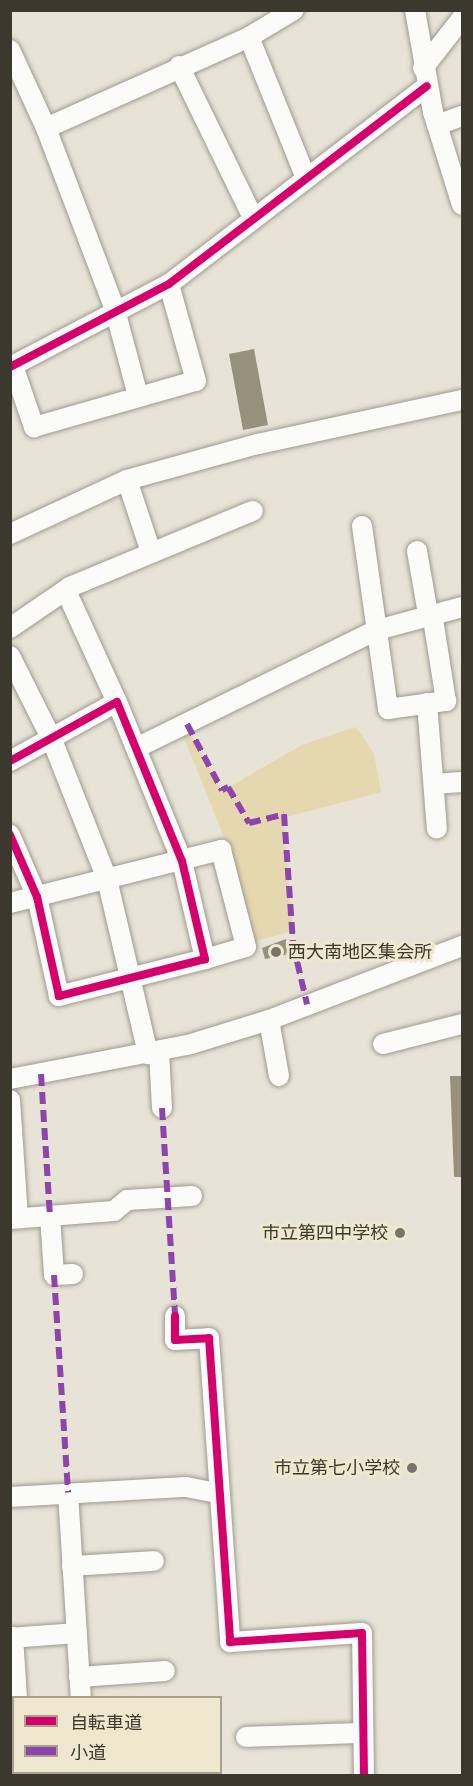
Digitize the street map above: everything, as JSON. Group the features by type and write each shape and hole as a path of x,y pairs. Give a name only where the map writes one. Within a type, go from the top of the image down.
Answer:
{"street":[{"path":"46,128 178,66 249,37 294,10"},
{"path":"415,10 425,77 437,125 456,164 462,205"},
{"path":"169,284 196,381 34,427 12,366 115,309 169,284 306,178 425,77 462,18"},
{"path":"249,37 306,178"},
{"path":"10,50 46,128 115,309 138,396"},
{"path":"178,66 253,218"},
{"path":"437,125 462,116"},
{"path":"10,534 127,480 258,444 462,400"},
{"path":"127,480 151,552"},
{"path":"10,628 67,592 70,587 253,512"},
{"path":"362,526 388,709 445,701"},
{"path":"417,551 445,701 434,784 437,829"},
{"path":"67,592 138,747 182,861 205,959"},
{"path":"138,747 377,630 462,607"},
{"path":"10,656 52,740 107,879 131,981 153,1052 162,1108"},
{"path":"10,761 52,740 117,702"},
{"path":"434,784 462,782"},
{"path":"10,835 37,897 59,996 131,981 246,946 221,850 182,861 37,897 10,903"},
{"path":"10,1079 153,1052 268,1020 462,946"},
{"path":"268,1020 279,1076"},
{"path":"383,1044 462,1024"},
{"path":"10,1100 14,1219 114,1211 127,1200 192,1196"},
{"path":"50,1215 54,1275 73,1274"},
{"path":"175,1316 175,1340 208,1338 230,1642 362,1633 364,1776"},
{"path":"10,1497 186,1487 218,1493"},
{"path":"68,1493 81,1696"},
{"path":"72,1566 154,1561"},
{"path":"17,1696 12,1637 77,1633"},
{"path":"79,1677 165,1671"},
{"path":"246,1737 363,1733"}],"shaded area":[{"path":"356,727 374,754 381,792 283,818 293,931 252,942 226,842 183,735 193,737 222,791 302,745"}],"building":[{"path":"254,349 268,425 243,430 229,354"},
{"path":"286,939 289,954 265,959 262,948"},
{"path":"450,1076 462,1076 462,1177 454,1177"}],"marked path":[{"path":"187,724 222,790 228,787 249,823 284,814 293,944 307,1004"},
{"path":"41,1074 50,1216"},
{"path":"162,1108 175,1316"},
{"path":"54,1275 68,1493"}],"cycle path":[{"path":"10,367 169,284 427,86"},
{"path":"10,761 117,702 182,861 205,959 59,996 37,897 10,835"},
{"path":"175,1316 175,1340 209,1338 230,1642 362,1633 364,1776"}],"place":[{"name":"西大南地区集会所","path":"276,952"},
{"name":"市立第四中学校","path":"400,1233"},
{"name":"市立第七小学校","path":"412,1468"}]}
